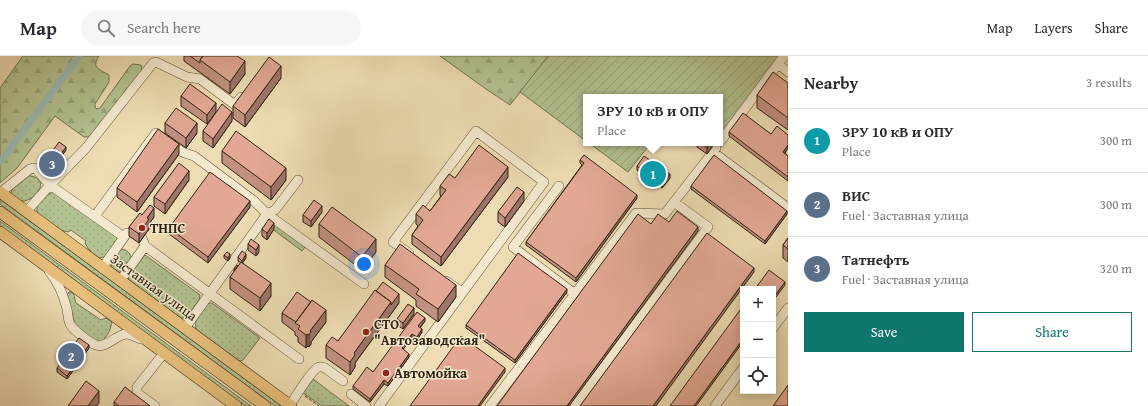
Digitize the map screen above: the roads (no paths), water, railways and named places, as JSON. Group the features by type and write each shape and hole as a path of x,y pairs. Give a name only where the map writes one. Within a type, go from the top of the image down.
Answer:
{"main road":[{"name":"Заставная улица","path":"0,192 290,406"},
{"path":"0,212 265,406"},
{"path":"0,232 236,406"}],"street":[{"path":"723,138 784,56"},
{"path":"26,212 86,148 153,63 156,62 188,77 200,79 235,105 248,89"},
{"path":"778,64 788,72"},
{"path":"379,406 544,182 476,131 393,242 418,260"},
{"path":"95,216 156,133 182,152 194,156 253,200 267,214 364,284"},
{"path":"490,406 636,213 665,214 717,146"},
{"path":"713,152 788,208"},
{"path":"0,192 32,168 35,168 50,185 95,216 128,235 102,268"},
{"path":"185,328 267,214 275,210 298,180"},
{"path":"559,186 513,247 574,294"},
{"path":"576,406 708,227 674,202"},
{"path":"120,281 144,242 210,294 299,359"},
{"path":"40,261 54,276 61,288 70,324 73,329 96,346 101,346 127,334 151,343"},
{"path":"437,274 462,292"},
{"path":"776,324 788,308"},
{"path":"155,406 137,392 136,388 164,353"},
{"path":"290,406 299,391 318,367 322,366 343,381"},
{"path":"715,406 740,372"},
{"path":"351,394 366,406"}],"waterway":[{"path":"1,161 79,56"}],"place":[{"name":"Татнефть","path":"52,164"},
{"name":"ЗРУ 10 кВ и ОПУ","path":"653,174"},
{"name":"ТНПС","path":"142,228"},
{"name":"СТО \"Автозаводская\"","path":"366,332"},
{"name":"ВИС","path":"71,356"},
{"name":"Автомойка","path":"386,373"}]}
